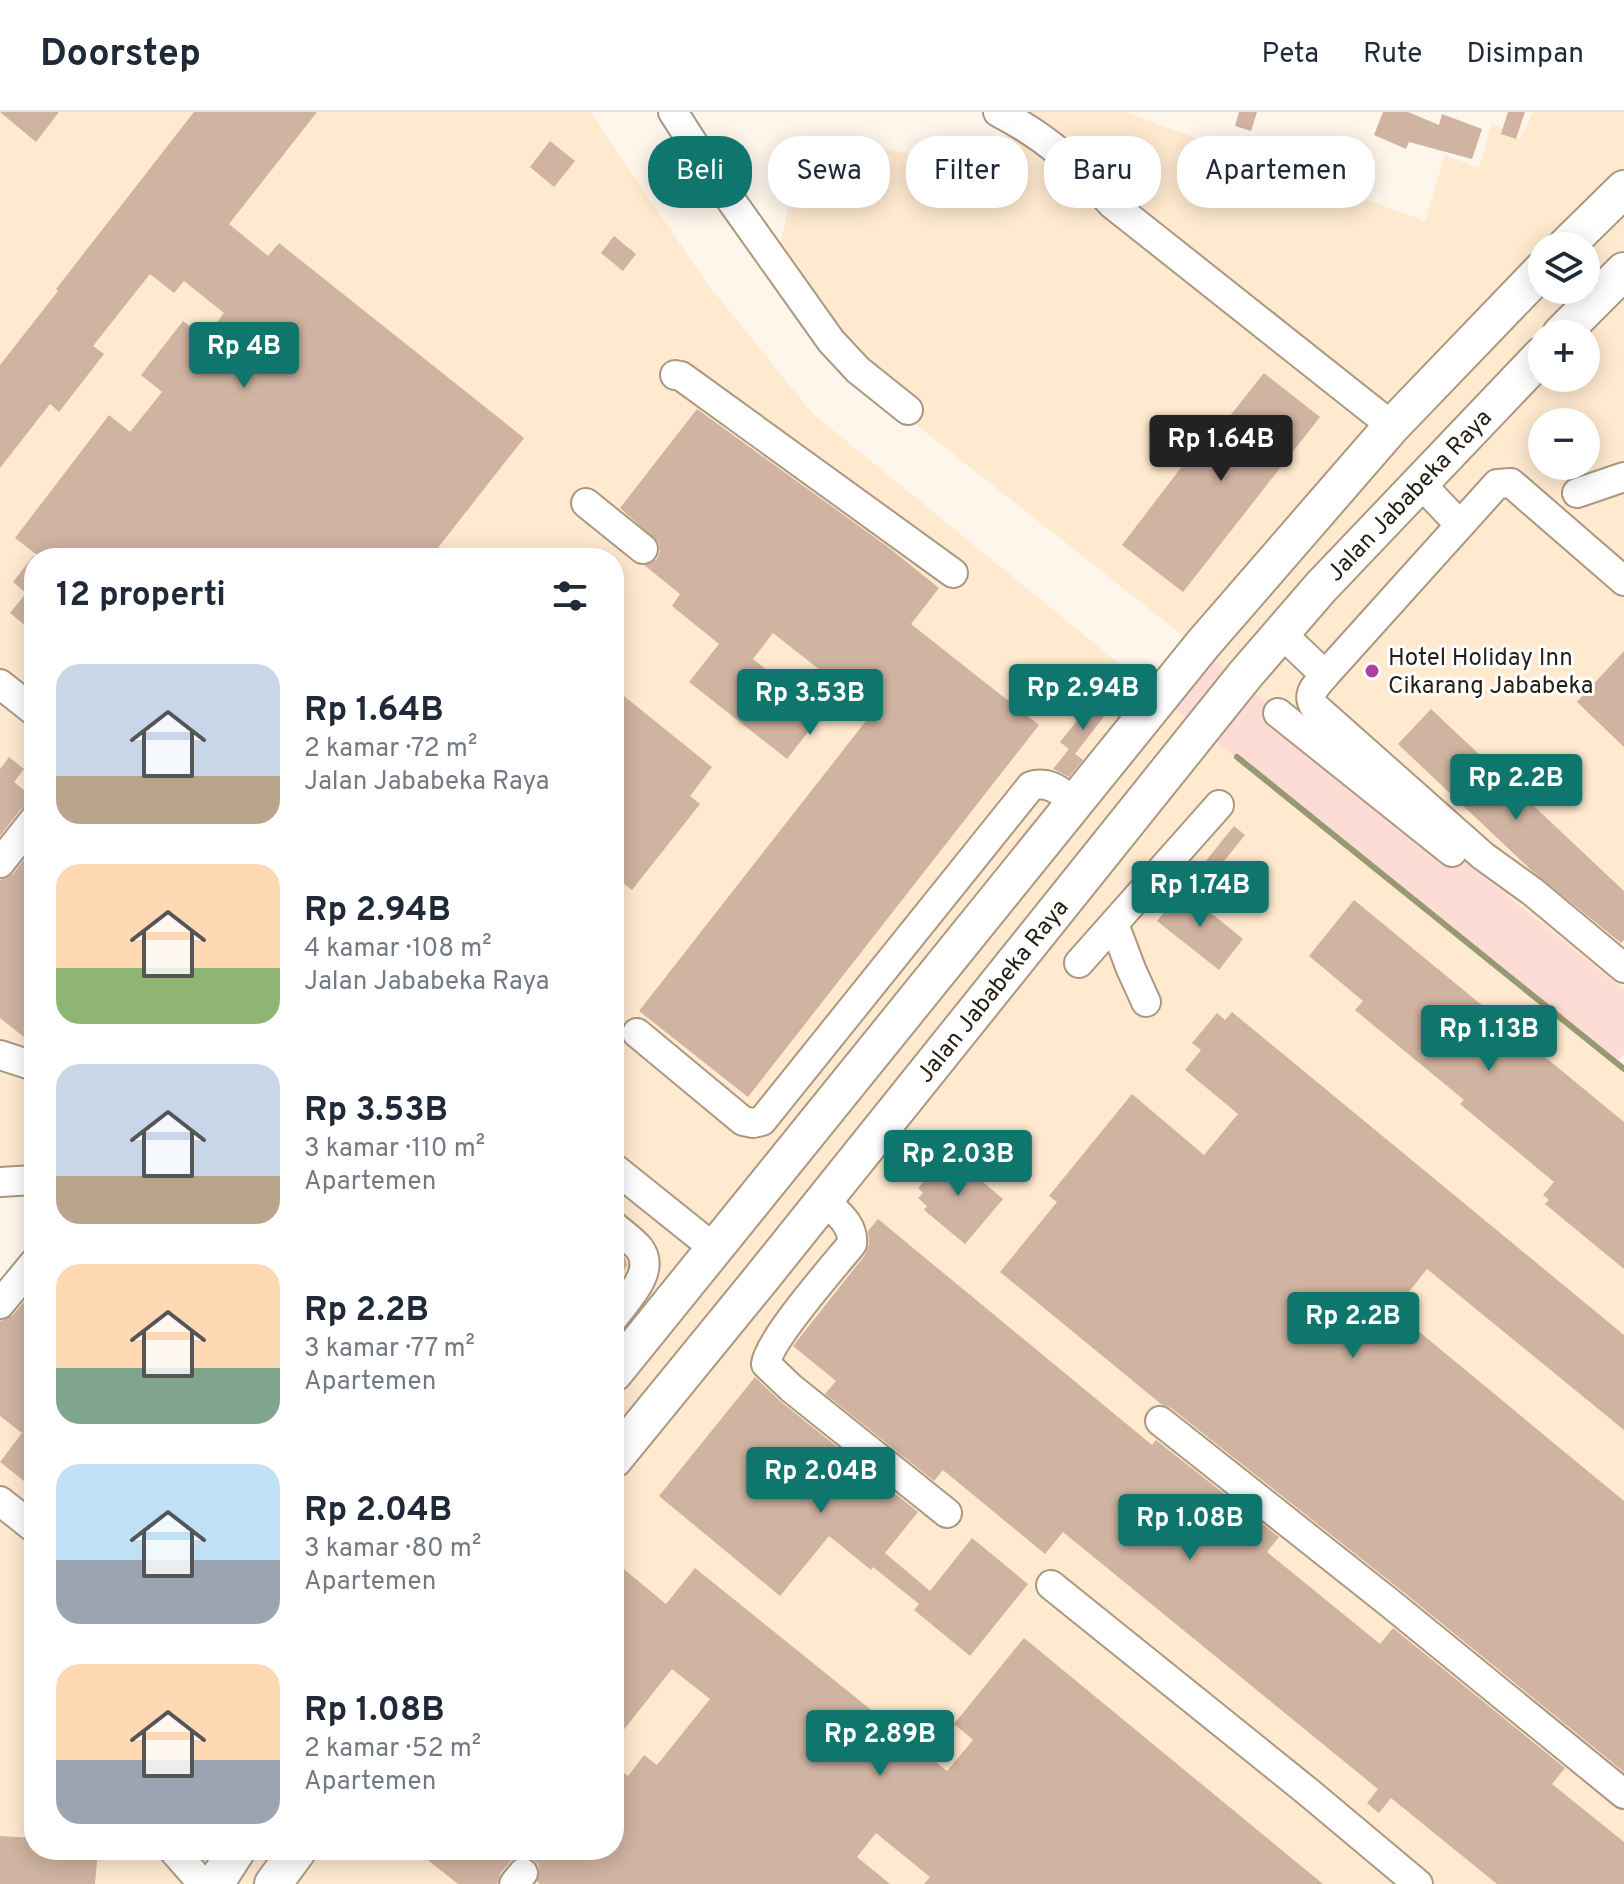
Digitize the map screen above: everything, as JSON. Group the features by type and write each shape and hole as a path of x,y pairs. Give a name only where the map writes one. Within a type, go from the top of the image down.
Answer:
{"main road":[{"path":"1580,232 1624,189"},
{"path":"1575,320 1624,271"},
{"path":"624,1361 1203,644 1392,426 1528,285"},
{"name":"Jalan Jababeka Raya","path":"624,1447 1242,679 1281,633 1528,370"},
{"path":"715,1249 760,1280"},
{"path":"215,1884 231,1860"},
{"path":"273,1884 291,1860"}],"street":[{"path":"673,112 718,182 831,341 858,370 908,410"},
{"path":"998,112 1033,130 1078,166 1112,204 1392,426"},
{"path":"675,375 681,376 953,573"},
{"path":"1577,493 1624,477"},
{"path":"1420,483 1460,525"},
{"path":"1624,581 1511,483 1497,484 1310,693 1314,706 1483,856 1533,892 1624,968"},
{"path":"586,503 643,549"},
{"path":"1281,633 1325,675"},
{"path":"0,684 24,703"},
{"path":"1278,713 1624,990"},
{"path":"637,1033 743,1121 762,1121 1031,786 1051,786 1075,802"},
{"path":"1079,963 1219,805"},
{"path":"0,863 24,833"},
{"path":"1114,924 1146,1002"},
{"path":"0,1055 24,1063"},
{"path":"624,1176 715,1249"},
{"path":"0,1182 24,1181"},
{"path":"824,1200 848,1224 853,1235 852,1244 779,1337 767,1355 766,1364 791,1388 947,1513"},
{"path":"624,1235 641,1250 645,1270 640,1283 624,1304"},
{"path":"0,1304 24,1275"},
{"path":"1160,1421 1624,1794"},
{"path":"0,1501 24,1520"},
{"path":"1051,1585 1418,1884"},
{"path":"182,1860 203,1884"}],"shaded area":[{"path":"0,112 590,112 648,197 648,208 656,208 706,282 812,413 1155,693 1190,641 862,382 777,260 788,208 890,208 890,150 906,153 906,208 1028,208 1028,136 1007,136 1015,112 1125,112 1191,136 1177,136 1177,208 1375,208 1375,203 1425,221 1445,155 1479,168 1492,123 1520,139 1533,112 1624,112 1624,1054 1618,1061 1624,1065 1624,1884 0,1884 0,1309 24,1277 24,1860 624,1860 624,548 24,548 24,1186 0,1172"},
{"path":"1190,641 1624,990 1624,1054 1618,1061 1155,693"}],"building":[{"path":"0,112 59,112 36,142"},
{"path":"194,112 317,112 229,224 268,256 279,243 524,438 438,548 28,548 15,538 109,415 130,432 162,392 141,375 183,321 205,338 224,313 184,281 174,293 150,274 93,346 104,354 59,412 50,404 0,468 0,365 58,291 56,289"},
{"path":"1239,112 1257,112 1251,131 1235,126"},
{"path":"1383,112 1408,112 1439,125 1442,114 1482,129 1472,159 1409,142 1406,149 1374,135"},
{"path":"1508,112 1525,112 1516,139 1501,134"},
{"path":"550,141 575,161 554,187 530,167"},
{"path":"614,236 636,254 623,271 601,253"},
{"path":"1264,373 1320,417 1183,592 1122,545 1186,461 1191,465"},
{"path":"697,409 888,547 939,588 911,624 1039,725 748,1097 639,1011 873,712 773,633 753,659 822,714 787,759 689,682 719,644 672,606 680,594 644,565 657,559 660,551 658,542 620,508"},
{"path":"24,568 24,591 13,582"},
{"path":"24,596 24,625 10,613"},
{"path":"1624,651 1624,747 1577,702"},
{"path":"1102,689 1116,701 1075,754 1083,760 1069,777 1053,769 1069,749 1060,742"},
{"path":"624,696 712,767 690,796 700,804 632,890 624,884"},
{"path":"1431,709 1624,891 1624,940 1621,943 1531,870 1398,744"},
{"path":"9,757 24,769 14,782 24,790 24,808 0,836 0,769"},
{"path":"1234,826 1245,835 1216,871 1205,862"},
{"path":"24,860 24,1037 0,1018 0,880 13,874"},
{"path":"1186,886 1198,895 1194,899 1243,939 1219,970 1157,921"},
{"path":"1354,900 1624,1122 1624,1269 1545,1204 1549,1200 1543,1195 1554,1182 1460,1104 1464,1100 1355,1010 1363,1001 1309,956"},
{"path":"1232,1012 1624,1335 1624,1430 1427,1269 1394,1311 1624,1501 1624,1772 1402,1591 1171,1408 1161,1404 1000,1272 1057,1202 1049,1196 1132,1094 1204,1155 1238,1114 1185,1070 1201,1050 1192,1043 1217,1013 1225,1020"},
{"path":"948,1152 1003,1199 965,1244 924,1210 927,1206 918,1198 923,1193 918,1188"},
{"path":"878,1219 1152,1445 1156,1440 1279,1537 1267,1552 1380,1644 1393,1628 1565,1768 1552,1784 1624,1842 1624,1884 1497,1884 1391,1798 1379,1813 1367,1803 1378,1789 1063,1532 1045,1554 943,1470 934,1481 825,1394 836,1381 793,1346 865,1255 869,1244 868,1231"},
{"path":"24,1302 24,1481 0,1462 22,1433 0,1416 0,1321 13,1315"},
{"path":"755,1377 780,1401 918,1512 885,1553 930,1591 972,1538 1028,1584 970,1656 914,1610 919,1604 829,1536 780,1596 659,1496"},
{"path":"695,1568 947,1771 973,1740 954,1724 1024,1638 1323,1884 924,1884 930,1877 876,1833 857,1857 890,1884 540,1884 537,1882 539,1866 534,1860 624,1860 624,1773 628,1776 644,1755 657,1765 710,1699 672,1669 624,1729 624,1569 666,1604"},
{"path":"0,1836 24,1837 24,1860 97,1860 95,1884 0,1884"},
{"path":"428,1860 512,1860 500,1874 497,1884 458,1884"}],"waterway":[{"path":"1237,757 1624,1069"}],"place":[{"name":"Hotel Holiday Inn Cikarang Jababeka","path":"1372,671"}]}
